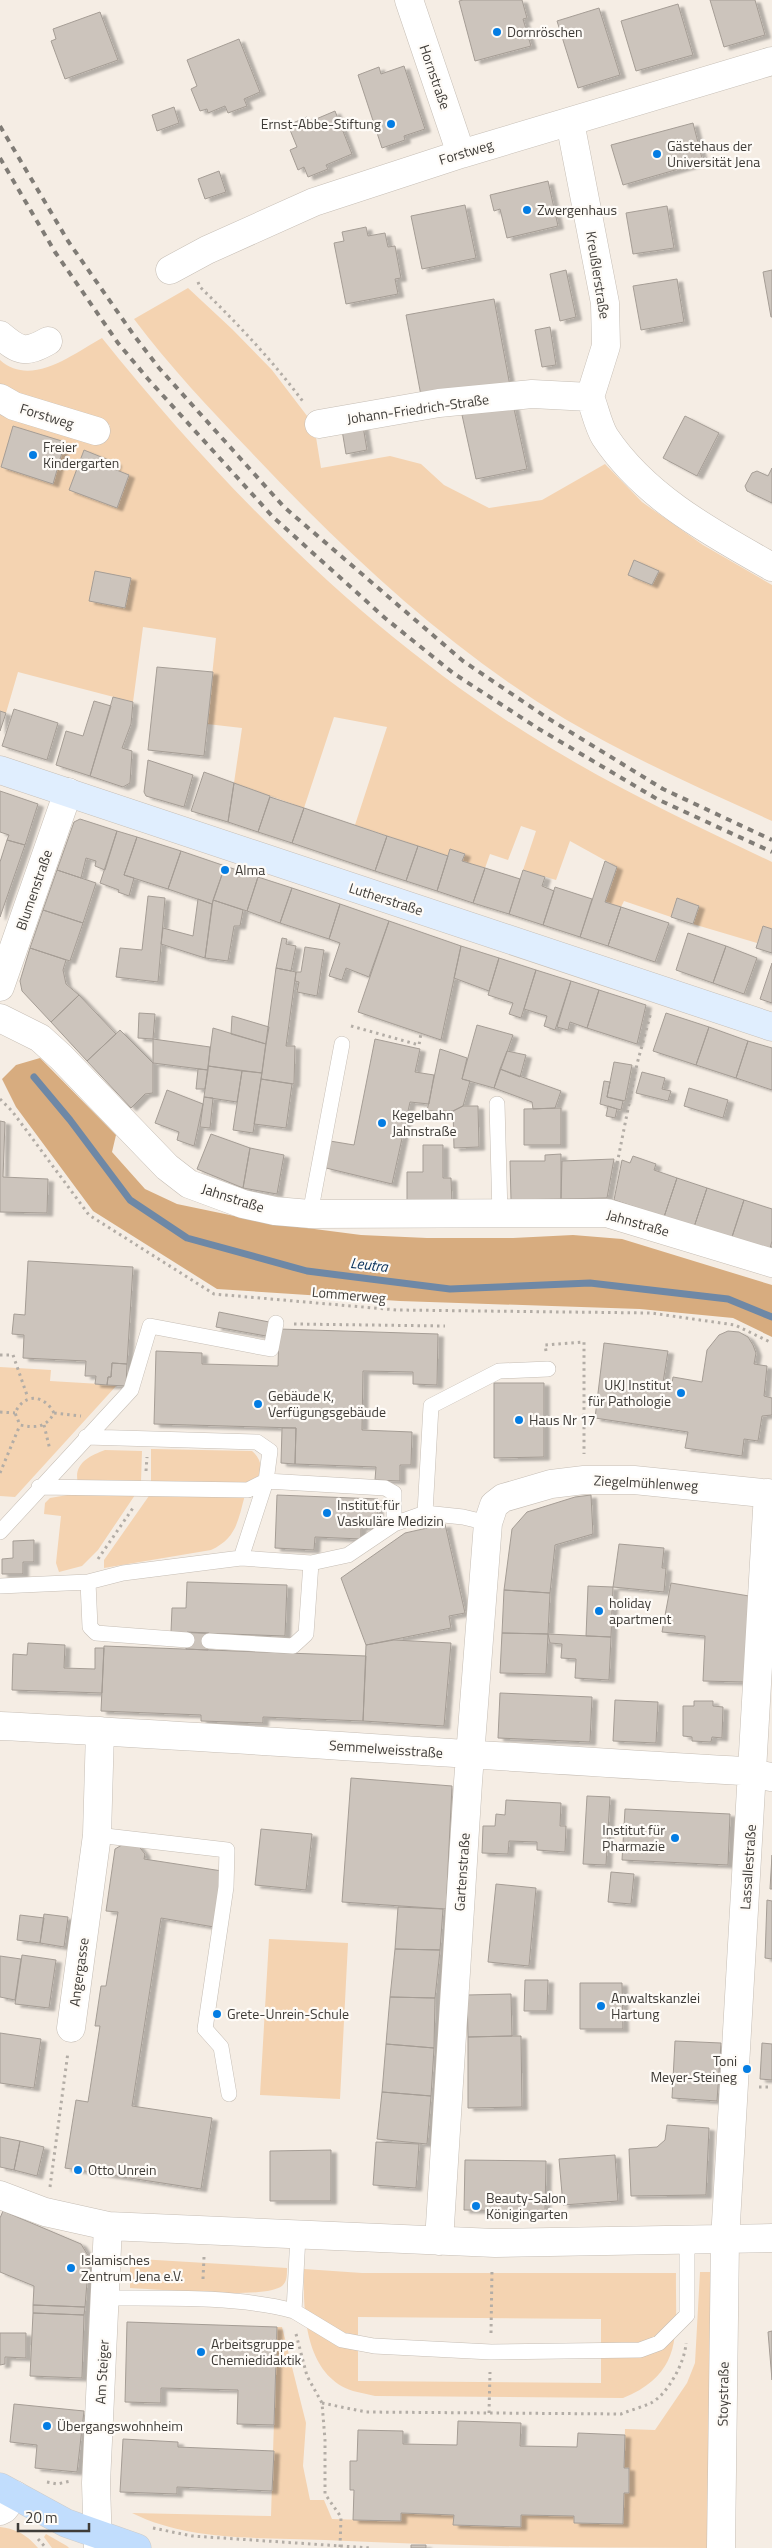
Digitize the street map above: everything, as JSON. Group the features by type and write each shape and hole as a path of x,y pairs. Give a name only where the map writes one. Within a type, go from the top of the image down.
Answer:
{"main road":[{"path":"5,2498 66,2523 97,2541 141,2537"}],"street":[{"name":"Hornstraße","path":"409,0 461,154"},
{"name":"Forstweg","path":"178,266 207,250 314,202 461,154 772,61"},
{"name":"Kreußlerstraße","path":"570,122 605,303 606,346 590,397"},
{"path":"0,335 18,349 27,350 48,341"},
{"name":"Johann-Friedrich-Straße","path":"319,424 458,401 532,394 590,397"},
{"path":"590,397 604,435 639,480 701,527 772,567"},
{"name":"Forstweg","path":"0,398 14,406 96,431"},
{"name":"Lutherstraße","path":"0,770 772,1027"},
{"name":"Blumenstraße","path":"0,987 68,792"},
{"name":"Jahnstraße","path":"0,1018 40,1038 61,1057 167,1167 190,1184 243,1204 275,1211 310,1214 607,1213 772,1263"},
{"name":"Ziegelmühlenweg","path":"491,1514 503,1498 542,1487 584,1480 634,1480 770,1494"},
{"name":"Lassallestraße","path":"725,2240 763,1775 770,1494"},
{"name":"Gartenstraße","path":"438,2241 470,1756 491,1514"},
{"name":"Semmelweisstraße","path":"0,1726 214,1737 763,1775"},
{"name":"Angergasse","path":"71,2028 97,1835 100,1731"},
{"path":"0,2195 46,2212 108,2226 438,2241 725,2240 772,2238"},
{"name":"Am Steiger","path":"97,2541 96,2483 108,2226"},
{"name":"Stoystraße","path":"721,2548 725,2240"}],"lane":[{"path":"310,1214 342,1044"},
{"path":"497,1104 500,1214"},
{"path":"0,1532 39,1487 131,1390 150,1326 271,1350 276,1323"},
{"path":"425,1513 431,1406 499,1371 548,1369"},
{"path":"86,1437 257,1442 270,1451 266,1481 240,1558"},
{"path":"39,1487 248,1490 266,1481 385,1488 394,1493 394,1524"},
{"path":"0,1586 88,1582 123,1573 240,1558 311,1563 348,1555 394,1524 425,1513 463,1518 491,1514"},
{"path":"209,1641 293,1646 306,1634 311,1563"},
{"path":"88,1582 90,1627 96,1633 187,1640"},
{"path":"97,1835 227,1850 226,1887 205,2029 221,2047 229,2094"},
{"path":"294,2311 298,2236"},
{"path":"106,2298 203,2300 274,2305 294,2311 342,2340 374,2346 491,2352 640,2350 659,2343 687,2315 687,2240"}],"path":[{"path":"178,266 237,323 277,367 319,424"},
{"path":"611,1195 638,1064 653,1004"},
{"path":"342,1044 352,1025 419,1044 421,1033"},
{"name":"Lommerweg","path":"0,1099 12,1111 90,1215 214,1294 397,1310 652,1313 735,1325 772,1342"},
{"path":"276,1323 445,1326"},
{"path":"548,1369 545,1345 584,1342 584,1480"},
{"path":"0,1354 13,1355 28,1398"},
{"path":"15,1413 19,1405 28,1398 40,1398 50,1405 54,1413"},
{"path":"0,1412 15,1413"},
{"path":"0,1473 20,1424 15,1413"},
{"path":"54,1413 104,1419"},
{"path":"20,1424 32,1428 44,1425 54,1413"},
{"path":"88,1582 88,1575 146,1488 147,1439"},
{"path":"46,2212 71,2028"},
{"path":"198,2257 213,2258"},
{"path":"485,2268 502,2268"},
{"path":"490,2413 492,2269"},
{"path":"294,2311 296,2338 307,2376 322,2403 325,2440 325,2494 341,2517 340,2547"},
{"path":"322,2403 366,2412 621,2414 653,2402 673,2379 685,2355 687,2315"},
{"path":"141,2537 192,2536 372,2548"}],"shaded area":[{"path":"188,288 272,370 314,425 321,468 390,456 421,464 444,485 489,508 542,500 605,464 642,502 703,545 772,585 772,821 641,760 565,719 479,661 439,630 361,562 323,526 220,420 176,371 134,319"},
{"path":"102,338 200,453 253,509 365,614 424,662 486,706 576,763 659,808 772,862 772,929 763,927 757,943 693,924 699,906 677,899 671,917 624,901 621,907 605,902 617,867 570,841 556,880 523,870 536,831 521,826 508,860 490,854 485,868 462,861 465,854 450,849 448,856 355,825 387,727 334,717 304,808 234,783 242,728 207,724 216,638 143,627 133,702 18,672 6,713 0,711 0,412 103,444 110,425 13,396 0,385 0,360 12,368 25,371 38,370 52,366"},
{"path":"40,1058 116,1135 112,1152 145,1189 177,1204 268,1223 361,1235 427,1238 513,1238 573,1235 622,1239 772,1285 772,1337 733,1318 640,1309 400,1301 217,1289 93,1211 16,1107 2,1079 16,1065"},
{"path":"0,1367 51,1370 50,1381 117,1385 15,1497 0,1496"},
{"path":"151,1449 252,1451 259,1459 260,1472 251,1484 151,1482"},
{"path":"105,1450 142,1451 141,1482 78,1483 77,1476 80,1466 88,1458"},
{"path":"79,1493 135,1495 98,1550 82,1566 59,1572 56,1563 61,1516 44,1514 45,1503 50,1498"},
{"path":"151,1493 245,1495 238,1520 231,1534 220,1545 211,1550 104,1568 104,1560"},
{"path":"269,1939 348,1943 340,2099 260,2095"},
{"path":"139,2259 287,2268 287,2276 282,2286 271,2290 254,2292 209,2293 130,2288 130,2266"},
{"path":"304,2269 362,2273 676,2273 676,2313 673,2347 667,2362 658,2376 643,2388 623,2398 375,2396 353,2391 337,2383 325,2371 316,2356 306,2322","holes":["358,2317 601,2319 601,2383 358,2381"]},
{"path":"700,2272 715,2272 707,2548 420,2544 252,2538 178,2529 132,2513 271,2516 277,2327 282,2327 306,2423 303,2466 310,2500 324,2500 332,2519 401,2521 401,2513 454,2515 454,2525 520,2527 521,2515 574,2516 574,2523 623,2524 624,2493 629,2492 629,2469 624,2468 625,2429 655,2430 687,2383 695,2363"},
{"path":"0,2527 21,2533 38,2548 0,2548"},
{"path":"46,2534 69,2548 52,2548 44,2537"}],"building":[{"name":"Dornröschen","path":"522,0 527,18 523,19 531,46 475,61 459,1"},
{"path":"710,0 755,0 765,35 724,47"},
{"path":"678,4 693,55 636,71 621,21"},
{"path":"599,8 620,75 578,88 557,21"},
{"path":"100,12 118,60 65,79 51,41 56,39 53,29"},
{"path":"239,39 260,92 244,99 247,106 228,113 225,106 208,113 207,109 200,111 191,89 197,86 187,60"},
{"path":"404,66 425,129 404,136 405,140 382,148 358,75 379,67 381,74"},
{"path":"174,107 179,123 157,131 152,115"},
{"path":"335,111 352,154 326,165 328,169 308,177 304,167 298,170 290,150 297,147 288,125 307,117 309,122"},
{"name":"Gästehaus der Universität Jena","path":"693,123 703,162 623,185 611,145"},
{"path":"219,171 226,192 205,199 198,179"},
{"name":"Zwergenhaus","path":"548,181 558,226 507,238 500,209 494,211 490,195"},
{"path":"465,205 476,258 422,269 411,216"},
{"path":"667,206 674,248 633,254 626,213"},
{"path":"366,227 368,236 385,233 388,247 395,246 401,278 395,279 398,294 346,304 334,243 344,241 342,232"},
{"path":"566,270 576,317 560,321 550,274"},
{"path":"772,270 772,317 771,317 763,272"},
{"path":"677,279 684,322 641,330 633,286"},
{"path":"494,299 510,386 422,401 406,315"},
{"path":"550,327 556,365 542,367 535,330"},
{"path":"513,404 527,469 476,479 462,415"},
{"path":"685,416 719,433 697,476 663,458"},
{"path":"13,426 65,442 53,484 1,467"},
{"path":"363,426 367,450 346,454 342,430"},
{"path":"84,450 116,463 114,469 129,475 117,508 69,490"},
{"path":"772,468 772,503 747,491 745,486 752,473 757,471 768,476"},
{"path":"634,560 659,571 652,585 628,575"},
{"path":"95,571 131,578 125,608 89,601"},
{"path":"157,667 213,672 204,756 148,750"},
{"path":"113,697 133,702 131,724 122,748 132,751 130,783 123,787 90,776"},
{"path":"94,701 111,706 90,776 56,765 66,731 83,736"},
{"path":"14,709 58,723 47,760 2,746"},
{"path":"0,711 6,713 0,731"},
{"path":"148,760 193,775 184,807 146,796 144,792"},
{"path":"204,772 234,783 228,822 191,811"},
{"path":"234,783 270,796 258,832 228,822"},
{"path":"0,791 38,804 25,845 7,840 9,835 0,832"},
{"path":"270,797 304,808 292,843 258,832"},
{"path":"304,808 387,836 375,871 292,843"},
{"path":"80,819 117,831 105,870 95,866 96,861 86,858 81,878 57,870 74,822"},
{"path":"117,831 137,837 124,875 134,878 129,896 100,883"},
{"path":"387,836 418,846 406,881 375,871"},
{"path":"137,837 181,851 168,889 124,875"},
{"path":"7,840 25,845 0,917 0,862"},
{"path":"418,846 448,856 437,891 406,881"},
{"path":"450,849 465,854 462,861 485,868 473,903 437,891"},
{"path":"181,851 225,866 212,904 168,889"},
{"path":"605,861 617,867 605,902 621,907 608,946 580,937"},
{"path":"225,866 258,877 247,911 213,900"},
{"path":"485,868 520,879 509,914 473,903"},
{"path":"57,870 96,883 83,923 43,910"},
{"path":"523,870 545,877 542,886 554,891 543,925 509,914"},
{"path":"258,877 292,888 280,923 247,911"},
{"path":"555,887 592,899 580,937 543,925"},
{"path":"292,888 340,904 329,939 280,923"},
{"path":"148,896 165,898 158,982 116,977 120,948 142,950"},
{"path":"677,898 699,906 693,924 671,917"},
{"path":"198,899 212,904 205,958 161,944 163,928 193,936"},
{"path":"213,900 243,910 240,926 234,926 228,961 205,958"},
{"path":"340,904 389,921 369,977 346,968 342,980 329,976 340,943 329,939"},
{"path":"621,907 669,923 655,962 608,946"},
{"path":"43,910 83,923 70,961 30,948"},
{"path":"389,921 461,946 441,1040 358,1012"},
{"path":"763,926 772,929 772,953 756,948"},
{"path":"688,933 726,946 713,983 676,970"},
{"path":"282,938 287,939 286,944 296,946 291,971 276,968"},
{"path":"461,946 499,958 489,991 454,978"},
{"path":"726,946 757,958 744,994 713,983"},
{"path":"305,947 324,950 317,996 297,992 299,982 295,981 296,972 301,972"},
{"path":"30,948 66,960 63,970 66,984 79,995 51,1022 22,991 20,981"},
{"path":"499,958 536,970 521,1018 509,1014 513,1003 488,995"},
{"path":"772,963 772,1003 760,999"},
{"path":"276,968 296,972 286,1046 295,1046 294,1084 261,1079"},
{"path":"536,970 571,981 555,1030 544,1026 547,1016 524,1009"},
{"path":"571,981 599,990 587,1028 570,1022 568,1030 557,1027"},
{"path":"599,990 646,1005 637,1044 587,1028"},
{"path":"79,995 116,1034 87,1061 51,1022"},
{"path":"139,1013 155,1014 153,1039 138,1038"},
{"path":"666,1013 709,1027 696,1065 653,1051"},
{"path":"232,1016 269,1027 266,1044 231,1034"},
{"path":"477,1025 513,1035 494,1088 462,1079"},
{"path":"709,1027 748,1041 736,1078 696,1065"},
{"path":"213,1028 266,1044 262,1073 208,1066"},
{"path":"120,1030 153,1063 153,1093 145,1094 131,1108 87,1061"},
{"path":"153,1039 210,1047 208,1070 153,1063"},
{"name":"Kegelbahn Jahnstraße","path":"375,1039 420,1049 415,1072 434,1075 429,1104 410,1102 392,1184 326,1168 330,1141 354,1145"},
{"path":"748,1041 772,1048 772,1090 736,1078"},
{"path":"440,1049 467,1058 462,1079 470,1081 463,1106 453,1111 427,1111"},
{"path":"507,1051 526,1055 520,1077 500,1069"},
{"path":"614,1062 632,1065 625,1101 607,1097"},
{"path":"208,1066 242,1071 237,1102 204,1097"},
{"path":"198,1069 208,1070 205,1089 196,1089"},
{"path":"500,1069 561,1091 555,1108 533,1109 532,1102 494,1088"},
{"path":"242,1071 262,1073 253,1133 233,1130"},
{"path":"642,1072 665,1078 662,1089 671,1091 668,1101 636,1093"},
{"path":"261,1079 292,1084 286,1128 254,1124"},
{"path":"604,1081 610,1082 607,1097 623,1101 621,1110 600,1104"},
{"path":"689,1088 728,1100 723,1118 684,1106"},
{"path":"167,1090 203,1104 194,1146 177,1140 179,1132 155,1123"},
{"path":"204,1097 213,1098 210,1128 200,1127"},
{"path":"463,1106 478,1106 479,1147 454,1148 453,1111"},
{"path":"608,1106 617,1109 615,1118 606,1116"},
{"path":"561,1108 561,1145 524,1145 524,1109"},
{"path":"0,1121 5,1122 3,1177 48,1179 47,1213 0,1212"},
{"path":"211,1134 250,1148 243,1188 197,1169"},
{"path":"423,1145 443,1145 443,1178 451,1178 452,1203 407,1204 407,1172 423,1172"},
{"path":"250,1148 284,1155 277,1194 243,1188"},
{"path":"561,1154 561,1199 511,1200 510,1161 545,1161 545,1155"},
{"path":"633,1156 656,1164 654,1170 677,1178 664,1217 614,1200 622,1160 630,1163"},
{"path":"614,1159 607,1198 561,1199 562,1161"},
{"path":"677,1178 707,1188 694,1227 664,1217"},
{"path":"707,1188 744,1200 731,1240 694,1227"},
{"path":"744,1200 772,1209 772,1241 769,1252 731,1240"},
{"path":"28,1261 133,1267 127,1364 112,1363 111,1377 108,1377 107,1385 95,1384 96,1376 85,1376 86,1361 23,1358 24,1335 12,1334 14,1314 25,1315"},
{"path":"219,1312 269,1322 266,1336 216,1327"},
{"name":"Gebäude K, Verfügungsgebäude","path":"279,1329 438,1334 437,1385 413,1384 413,1372 363,1371 362,1430 412,1432 411,1465 400,1465 400,1481 375,1480 376,1467 295,1464 296,1428 154,1424 156,1351 202,1353 202,1364 278,1366"},
{"name":"UKJ Institut für Pathologie","path":"728,1331 739,1332 748,1337 756,1353 754,1364 767,1366 764,1396 772,1398 772,1415 762,1416 758,1441 744,1439 742,1456 685,1448 688,1432 595,1418 604,1343 668,1351 662,1389 671,1390 673,1377 702,1382 707,1350 719,1335"},
{"path":"112,1363 127,1364 126,1386 107,1385 108,1377 111,1377"},
{"name":"Haus Nr 17","path":"494,1383 544,1383 544,1457 494,1458"},
{"path":"282,1428 296,1428 295,1464 281,1463"},
{"name":"Institut für Vaskuläre Medizin","path":"277,1495 378,1499 377,1527 361,1527 361,1539 315,1537 314,1550 275,1548"},
{"path":"591,1495 593,1534 555,1545 550,1593 504,1590 512,1529 527,1512 575,1497"},
{"path":"445,1524 465,1613 449,1616 451,1628 366,1645 341,1578 405,1533"},
{"path":"34,1540 34,1562 23,1562 23,1574 2,1574 2,1559 13,1558 13,1541"},
{"path":"619,1544 664,1548 662,1568 666,1568 664,1592 613,1587"},
{"path":"187,1582 287,1585 285,1636 171,1632 172,1608 186,1608"},
{"path":"671,1583 749,1596 744,1682 703,1681 705,1636 662,1632"},
{"name":"holiday apartment","path":"588,1586 613,1587 611,1637 586,1636"},
{"path":"504,1590 550,1593 548,1634 502,1633"},
{"path":"187,1632 209,1633 208,1650 186,1649"},
{"path":"502,1633 548,1634 546,1674 500,1673"},
{"path":"548,1634 611,1637 609,1680 575,1678 576,1659 561,1658 562,1644 550,1643"},
{"path":"394,1640 451,1643 444,1726 363,1721 366,1645"},
{"path":"28,1643 65,1645 64,1668 95,1669 95,1648 104,1648 102,1693 12,1690 13,1654 27,1655"},
{"path":"104,1646 366,1656 363,1721 263,1717 263,1723 201,1721 201,1715 101,1711"},
{"path":"500,1693 592,1697 590,1742 498,1738"},
{"path":"615,1700 658,1702 656,1743 613,1741"},
{"path":"694,1701 713,1701 713,1706 723,1707 722,1738 712,1737 711,1742 692,1741 692,1737 683,1736 683,1706 694,1706"},
{"path":"351,1778 452,1786 446,1909 342,1902"},
{"path":"587,1796 610,1797 606,1865 583,1864"},
{"path":"506,1800 561,1803 560,1826 566,1826 565,1852 537,1850 537,1842 509,1841 508,1854 482,1853 483,1826 495,1826 496,1814 505,1815"},
{"path":"625,1809 730,1814 728,1865 622,1860"},
{"path":"261,1829 312,1834 306,1890 255,1885"},
{"path":"127,1842 137,1844 145,1854 144,1859 222,1871 214,1927 161,1918 132,2106 212,2118 201,2189 65,2168 76,2100 88,2102 100,2026 95,2026 101,1986 106,1986 118,1912 106,1911 115,1849"},
{"path":"772,1855 772,1889 770,1889"},
{"path":"611,1872 634,1874 631,1904 608,1902"},
{"path":"496,1884 536,1888 529,1966 488,1962"},
{"path":"767,1900 772,1901 772,1959 765,1958"},
{"path":"398,1907 443,1909 440,1950 395,1949"},
{"path":"44,1914 68,1917 64,1947 40,1943"},
{"path":"20,1915 44,1918 40,1943 17,1940"},
{"path":"395,1949 440,1950 435,1998 390,1997"},
{"path":"22,1955 56,1960 49,2008 15,2004"},
{"path":"0,1956 21,1959 15,2000 0,1997"},
{"path":"525,1980 548,1980 547,2011 524,2011"},
{"name":"Anwaltskanzlei Hartung","path":"580,1983 622,1983 623,2029 580,2029"},
{"path":"511,1994 512,2036 468,2037 467,1995"},
{"path":"390,1997 435,1998 434,2048 386,2044"},
{"path":"0,2033 41,2039 34,2088 0,2083"},
{"path":"521,2036 522,2107 468,2108 468,2037"},
{"path":"675,2041 721,2043 717,2101 672,2098"},
{"path":"762,2043 772,2044 772,2080 760,2079"},
{"path":"386,2044 434,2048 431,2096 382,2092"},
{"path":"382,2092 431,2096 427,2144 377,2139"},
{"path":"667,2125 709,2128 706,2195 631,2196 629,2149 657,2147 665,2140"},
{"path":"0,2137 20,2141 14,2170 0,2167"},
{"path":"20,2141 44,2147 37,2176 14,2170"},
{"path":"376,2142 419,2144 416,2188 373,2185"},
{"path":"331,2150 331,2201 270,2201 270,2151"},
{"path":"615,2155 618,2201 563,2205 559,2159"},
{"path":"465,2160 546,2161 545,2211 464,2210"},
{"path":"3,2211 81,2244 89,2257 85,2307 33,2305 34,2286 0,2272 0,2218"},
{"path":"33,2305 85,2307 84,2315 33,2313"},
{"path":"33,2313 84,2315 82,2378 30,2376"},
{"path":"127,2322 277,2327 274,2425 237,2424 238,2390 161,2388 161,2403 125,2402"},
{"path":"772,2331 772,2380 768,2332"},
{"path":"0,2333 26,2333 26,2358 5,2357 5,2364 0,2365"},
{"name":"Übergangswohnheim","path":"14,2404 84,2411 77,2472 35,2468 37,2445 10,2442"},
{"path":"458,2421 521,2423 520,2446 577,2447 578,2433 625,2435 624,2468 629,2468 629,2493 624,2493 623,2524 574,2523 574,2516 521,2515 521,2527 453,2525 454,2515 401,2513 401,2521 353,2520 354,2490 350,2490 350,2461 357,2461 358,2430 403,2431 403,2444 457,2445"},
{"path":"123,2439 178,2442 178,2447 274,2451 272,2491 177,2487 177,2494 120,2492"},
{"path":"411,2545 426,2545 426,2548 411,2548"}],"waterway":[{"name":"Leutra","path":"34,1077 70,1120 130,1200 187,1238 307,1271 450,1289 590,1283 728,1299 772,1317"}],"railway":[{"path":"0,126 68,241 133,334 159,368 284,507 463,661 546,717 663,789 772,840"},
{"path":"0,158 55,252 118,343 148,379 273,517 385,618 453,673 539,729 657,799 772,852"}],"place":[{"name":"Dornröschen","path":"497,32"},
{"name":"Ernst-Abbe-Stiftung","path":"391,124"},
{"name":"Gästehaus der Universität Jena","path":"657,154"},
{"name":"Zwergenhaus","path":"527,210"},
{"name":"Freier Kindergarten","path":"33,455"},
{"name":"Alma","path":"225,870"},
{"name":"Kegelbahn Jahnstraße","path":"382,1123"},
{"name":"UKJ Institut für Pathologie","path":"681,1393"},
{"name":"Gebäude K, Verfügungsgebäude","path":"258,1404"},
{"name":"Haus Nr 17","path":"519,1420"},
{"name":"Institut für Vaskuläre Medizin","path":"327,1513"},
{"name":"holiday apartment","path":"599,1611"},
{"name":"Institut für Pharmazie","path":"675,1838"},
{"name":"Anwaltskanzlei Hartung","path":"601,2006"},
{"name":"Grete-Unrein-Schule","path":"217,2014"},
{"name":"Toni Meyer-Steineg","path":"747,2069"},
{"name":"Otto Unrein","path":"78,2170"},
{"name":"Beauty-Salon Königingarten","path":"476,2206"},
{"name":"Islamisches Zentrum Jena e.V.","path":"71,2268"},
{"name":"Arbeitsgruppe Chemiedidaktik","path":"201,2352"},
{"name":"Übergangswohnheim","path":"47,2426"}]}
